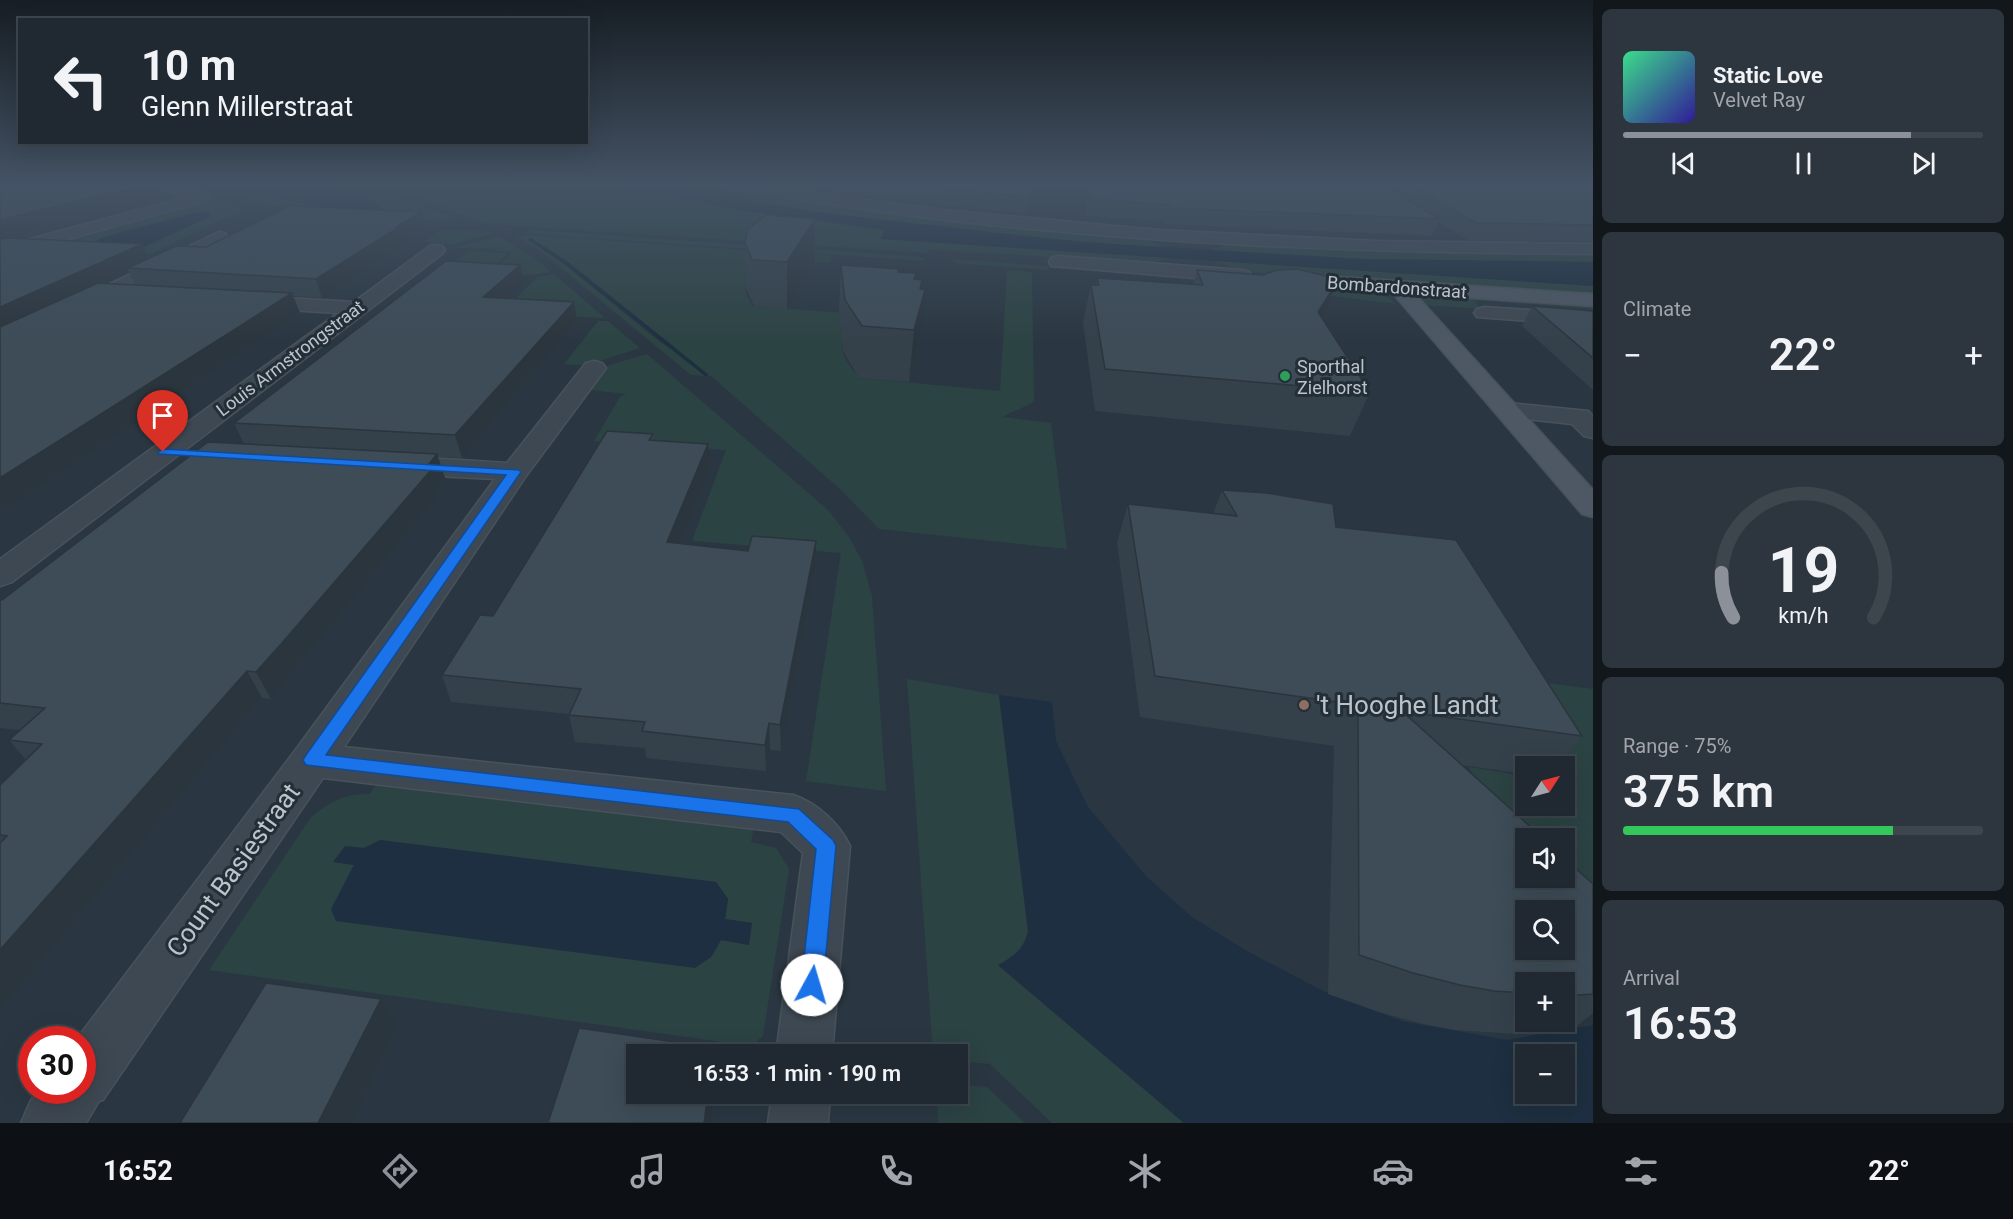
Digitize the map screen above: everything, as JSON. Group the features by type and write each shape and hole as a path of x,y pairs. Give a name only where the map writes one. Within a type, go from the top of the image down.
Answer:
{"street":[{"path":"0,253 57,237"},
{"path":"73,310 218,237"},
{"path":"1113,237 1189,254 1298,242 1503,249 1593,249"},
{"path":"1450,237 1461,244 1460,247"},
{"name":"Louis Armstrongstraat","path":"0,575 436,250"},
{"name":"Bombardonstraat","path":"1059,262 1189,254 1269,278 1593,300"},
{"path":"1398,287 1593,508"},
{"path":"104,294 139,296"},
{"path":"234,301 358,308"},
{"name":"Bombardonstraat","path":"1484,313 1593,320"},
{"name":"Count Basiestraat","path":"96,1060 312,760 515,472 594,368"},
{"path":"1509,411 1579,417 1593,430"},
{"path":"163,452 209,454"},
{"path":"368,464 515,472"},
{"path":"312,760 793,814 826,846 805,1044"},
{"path":"51,1123 64,1104"},
{"path":"798,1123 800,1104"}],"green space":[{"path":"73,237 102,237 94,243 146,246 165,237 185,237 148,255 42,250 49,244"},
{"path":"429,237 479,237 453,244 422,242"},
{"path":"500,237 532,256 551,272 534,275 441,270 496,269 513,252 496,251 497,249 453,248"},
{"path":"517,237 561,237 833,256 830,263 766,258 747,280 745,285 748,298 753,306 859,314 843,339 842,346 846,360 860,378 1000,391 1007,270 1032,272 1034,402 1002,417 1051,423 1067,549 879,529 840,489 711,376 691,375 538,249","holes":["531,239 568,262 708,375 655,338 563,263 529,240"]},
{"path":"583,237 640,237 925,257 923,261"},
{"path":"691,237 883,237 1169,258 1155,263 930,250 927,253"},
{"path":"1042,237 1143,237 1149,238 1149,241 1165,248"},
{"path":"1222,243 1371,251 1593,254 1593,262 1366,259 1212,252 1211,250 1223,246"},
{"path":"468,251 508,253 495,266 451,263"},
{"path":"955,259 1048,266 1048,270 954,263"},
{"path":"1217,261 1593,286 1593,296 1243,272"},
{"path":"554,274 605,318 501,313 537,277"},
{"path":"1244,285 1347,287 1385,296 1396,304"},
{"path":"1437,294 1593,304 1593,309 1474,300 1481,309 1424,305 1421,300 1422,297"},
{"path":"598,321 608,321 640,348 596,362 593,366 564,364"},
{"path":"647,354 828,510 849,537 862,561 872,596 886,791 806,781 841,553 692,541 726,450 594,441 620,397 626,394 591,390 609,365"},
{"path":"1487,675 1593,689 1593,965 1575,931 1575,900 1532,900 1527,888 1575,888 1575,828 1515,828 1515,864 1469,767 1515,774 1515,816 1575,816 1575,756 1538,756"},
{"path":"907,679 999,695 1028,931 1021,948 999,966 1184,1123 1052,1123 990,1064 968,1062 968,1044 932,1044"},
{"path":"378,782 754,826 751,842 776,848 789,869 763,1036 753,1044 737,1044 209,970 311,817 338,800 370,794","holes":["380,840 716,882 728,899 725,919 751,923 748,945 721,940 711,957 695,967 336,921 332,909 354,865 334,862"]},
{"path":"968,1085 987,1087 1025,1123 938,1123 937,1104 968,1104"}],"water":[{"path":"102,237 165,237 146,246 137,247 93,243"},
{"path":"1039,237 1080,242 1366,259 1593,262 1593,286 881,239"},
{"path":"531,238 568,262 709,375 705,376 563,263 528,240"},
{"path":"999,695 1052,702 1056,741 1088,807 1146,876 1192,917 1247,951 1325,992 1402,1021 1507,1040 1553,1032 1575,1032 1575,1028 1593,1025 1593,1123 1184,1123 998,965 1018,952 1028,931"},
{"path":"380,840 716,882 728,899 725,919 752,923 749,945 721,940 711,957 695,968 336,921 331,909 354,865 333,862 345,846 365,848"}],"building":[{"path":"226,237 382,237 316,279 128,268 176,246 206,247"},
{"path":"746,237 803,237 787,262 752,260 745,243"},
{"path":"0,239 142,244 0,307"},
{"path":"446,261 520,265 483,297 574,302 455,435 234,423"},
{"path":"841,265 899,269 898,272 916,273 914,279 922,280 920,289 925,290 914,330 862,326 845,300"},
{"path":"1297,269 1339,279 1318,312 1370,392 1105,369 1091,285 1099,285 1097,278 1203,285 1197,270 1263,275 1277,270"},
{"path":"98,283 292,293 0,478 0,327"},
{"path":"1532,306 1593,311 1593,358"},
{"path":"607,431 653,434 649,440 708,444 667,542 748,551 752,536 816,541 780,725 769,723 765,745 642,731 645,722 569,715 581,689 442,675 480,615 493,616"},
{"path":"208,442 437,454 424,470 431,470 282,643 256,672 247,671 0,950 0,843 7,836 0,835 0,785 42,744 9,740 45,708 0,703 0,600"},
{"path":"1222,490 1267,493 1333,504 1336,527 1456,540 1582,736 1402,711 1515,813 1515,816 1519,816 1532,828 1515,828 1515,888 1575,888 1575,868 1593,884 1593,994 1575,995 1575,972 1515,972 1515,992 1494,991 1413,973 1359,955 1358,705 1155,676 1128,504 1237,516"},
{"path":"266,983 381,999 318,1123 180,1123"},
{"path":"579,1028 688,1044 626,1044 626,1104 707,1104 704,1123 548,1123"}],"place":[{"name":"Sporthal Zielhorst","path":"1285,376"},
{"name":"'t Hooghe Landt","path":"1304,705"}],"route":[{"path":"163,452 515,472 312,760 793,814 826,846 812,985"}]}
